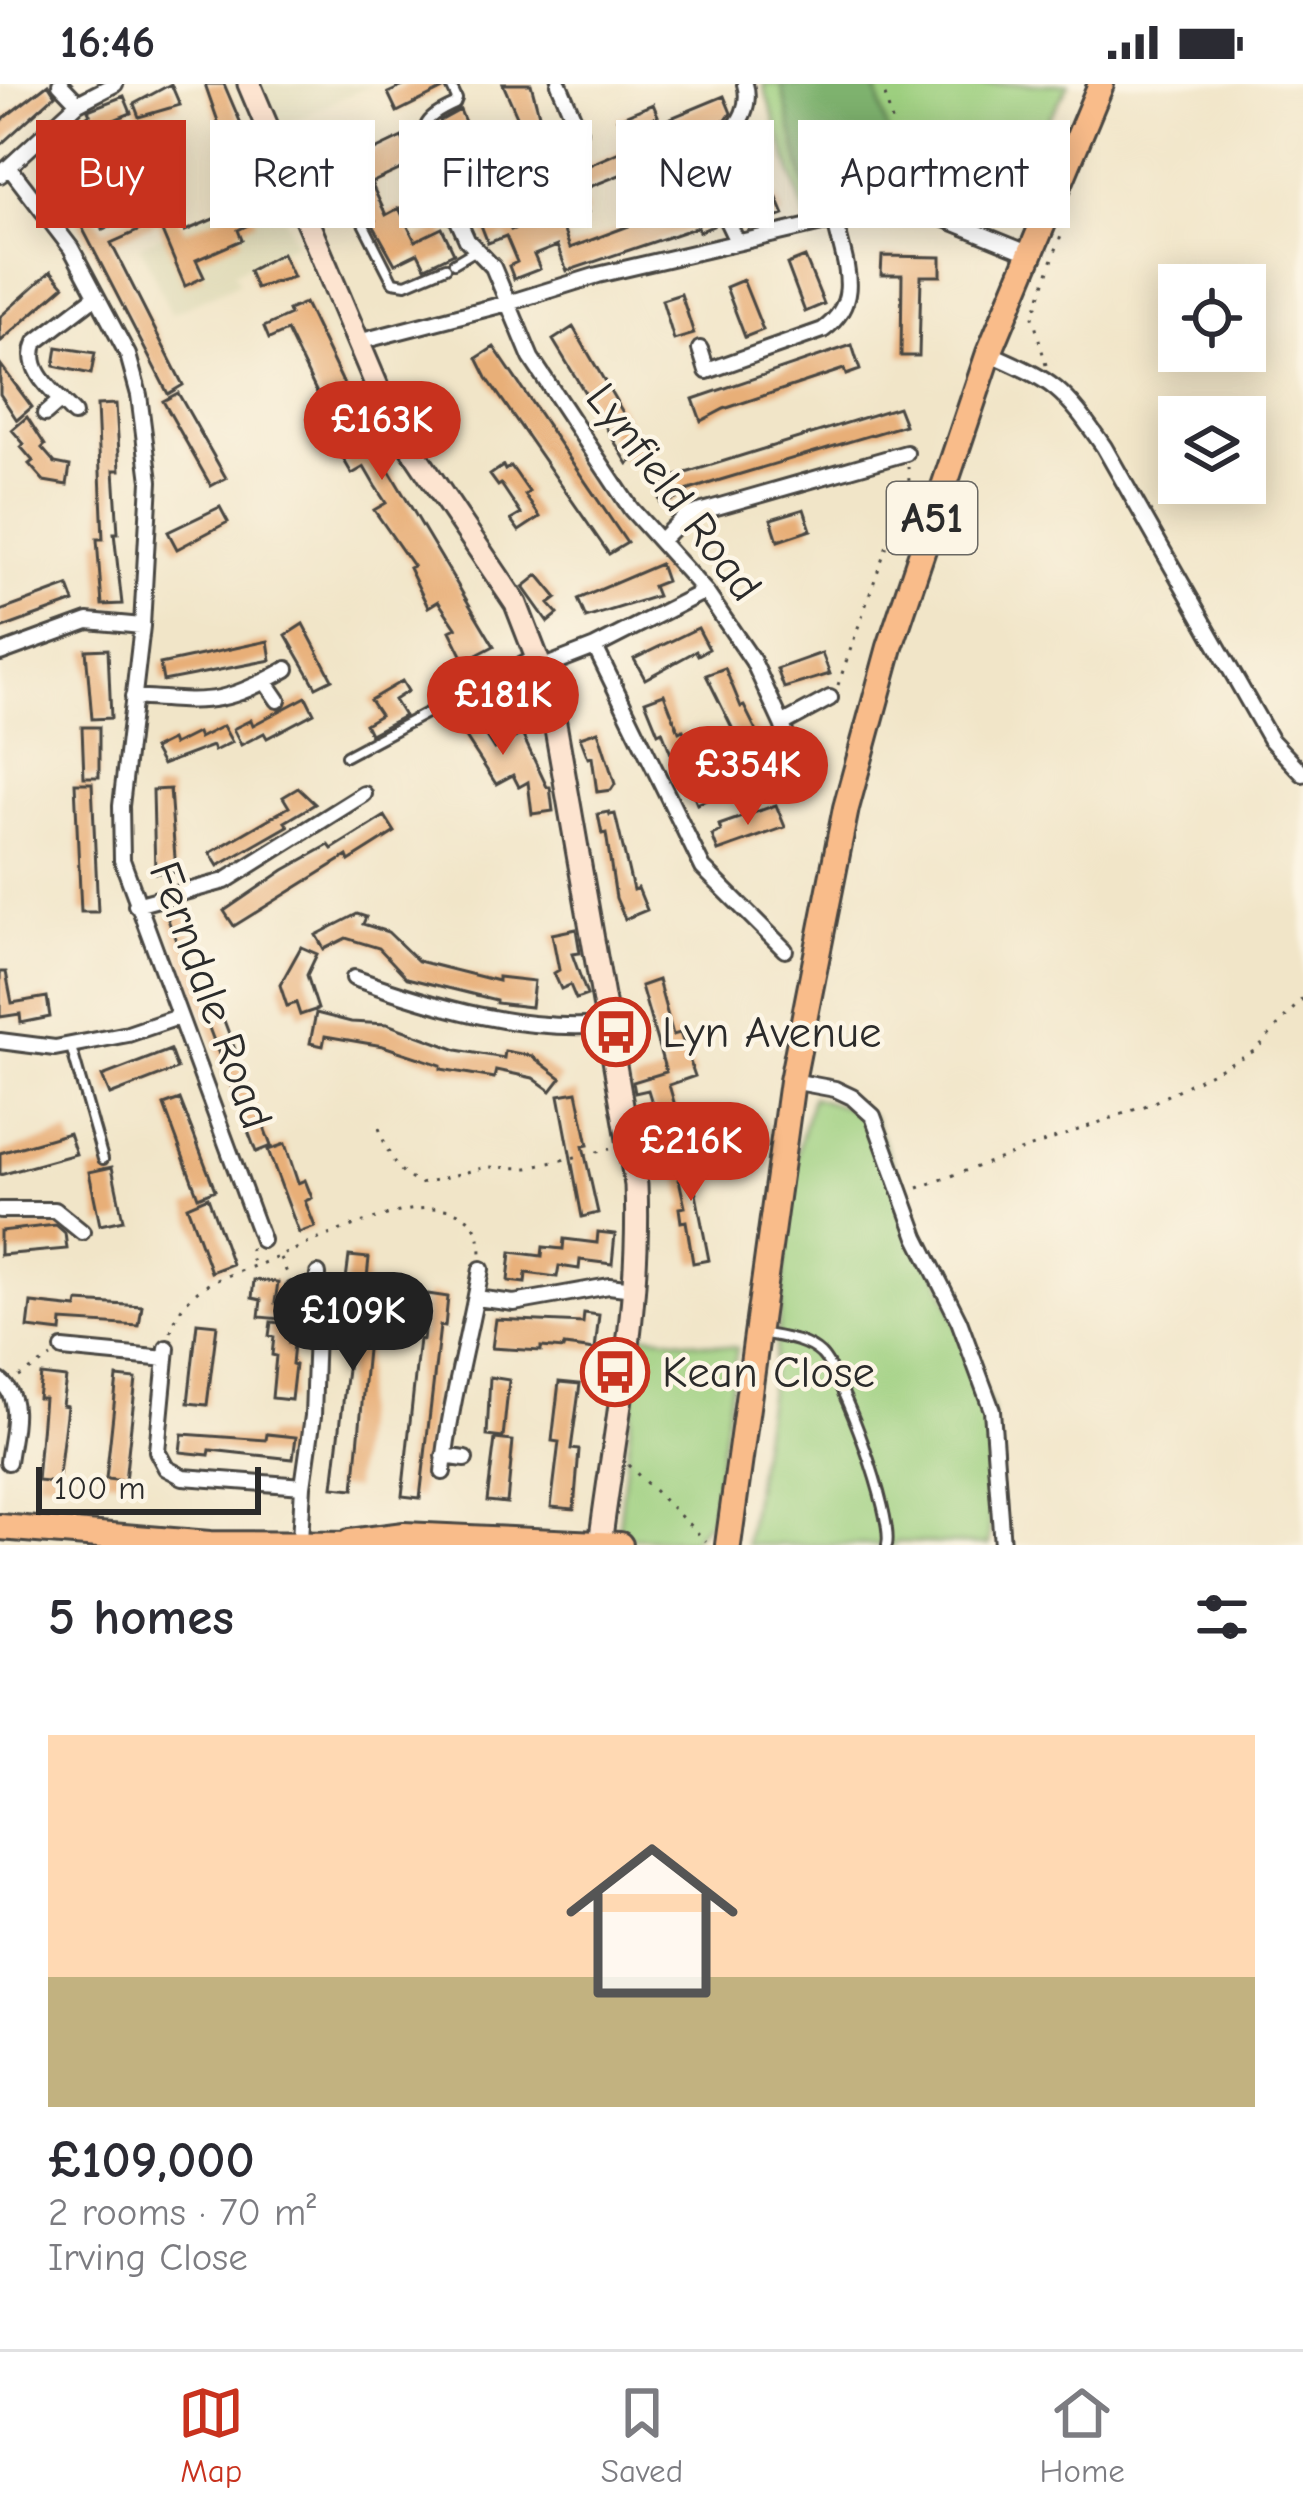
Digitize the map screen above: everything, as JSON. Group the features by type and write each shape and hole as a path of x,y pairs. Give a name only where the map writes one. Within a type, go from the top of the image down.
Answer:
{"highway":[{"name":"A51","path":"721,1544 758,1333 792,1081 847,808 890,646 989,353 1101,84"},
{"path":"0,1527 210,1544 368,1545"},
{"path":"341,1543 404,1534 606,1544"}],"street":[{"path":"60,84 78,103"},
{"path":"4,171 78,103 115,84"},
{"path":"249,84 264,120"},
{"path":"559,84 574,120"},
{"path":"737,242 711,180 715,160 748,104 745,84"},
{"name":"Ferndale Road","path":"4,171 71,248 128,356 139,394 150,482 142,626 121,806 122,860 262,1240"},
{"path":"310,228 390,417 516,604 555,717 628,1144 638,1234 606,1544"},
{"name":"Lynfield Road","path":"462,228 493,268 532,358 631,509 705,591 753,661 803,783"},
{"path":"358,341 598,275 799,228"},
{"path":"700,350 707,371 824,330 839,319 850,297 837,228"},
{"path":"967,228 1028,253"},
{"path":"74,414 35,371 31,353 36,342 96,296"},
{"path":"989,353 1046,378 1104,447 1270,739 1303,774"},
{"path":"45,414 61,400"},
{"path":"661,540 686,516 906,453"},
{"path":"539,661 595,647 705,591"},
{"path":"0,653 88,621 142,626"},
{"path":"595,647 703,868 784,950"},
{"path":"133,697 217,701 242,695 287,669"},
{"path":"266,681 278,700"},
{"path":"782,724 830,698"},
{"path":"136,904 225,880 364,794"},
{"path":"347,805 357,820"},
{"path":"355,978 440,1009 556,1029 607,1025"},
{"path":"0,1041 55,1048 128,1034 178,1017"},
{"path":"792,1081 835,1089 873,1116 916,1238 959,1322 992,1410 1002,1545"},
{"path":"0,1210 55,1210 82,1232"},
{"path":"465,1459 444,1464 458,1369 482,1269"},
{"path":"300,1541 313,1416 318,1274"},
{"path":"476,1298 514,1303 609,1286 634,1289"},
{"path":"295,1290 315,1293"},
{"path":"78,1370 71,1350 166,1353 157,1451 166,1468 183,1477 303,1486"},
{"path":"6,1452 15,1401 8,1381"}],"lane":[{"path":"430,120 434,113 455,104 450,84"},
{"path":"365,228 393,282 406,284 476,250"},
{"path":"346,756 539,661"},
{"path":"71,1045 103,1159"},
{"path":"758,1333 799,1341 822,1355 843,1393 885,1507 887,1545"}],"path":[{"path":"882,84 892,120"},
{"path":"1058,388 1042,355 1033,317 1063,230"},
{"path":"830,698 909,482 906,453"},
{"path":"902,1194 1150,1104 1256,1050 1303,998"},
{"path":"379,1128 389,1156 404,1176 419,1184 486,1167 527,1168 628,1144"},
{"path":"166,1353 175,1317 196,1291 377,1217 437,1207 462,1212 482,1236 482,1269"},
{"path":"279,1257 295,1290"},
{"path":"8,1381 71,1350"},
{"path":"613,1448 701,1541 721,1544"}],"shaded area":[{"path":"258,84 371,84 297,120 272,120"},
{"path":"210,213 210,228 289,228 296,243 234,272 239,283 171,314 140,245"}],"green space":[{"path":"763,84 1069,84 1048,120 798,120 798,194"},
{"path":"781,84 875,84 885,120 798,120 798,158"},
{"path":"812,1097 873,1116 992,1410 989,1545 746,1545 781,1310 794,1166"},
{"path":"640,1334 737,1348 710,1520 690,1541 632,1538 619,1527"}],"building":[{"path":"48,84 55,95 0,145 0,124 5,117"},
{"path":"171,84 180,105 139,117 134,104"},
{"path":"205,84 224,84 239,120 218,120"},
{"path":"408,84 442,84 443,89 397,112 388,93"},
{"path":"503,84 531,84 541,120 519,120"},
{"path":"124,96 131,113 114,120 81,120 90,114 88,110"},
{"path":"724,96 731,113 726,120 666,120"},
{"path":"653,104 658,116 648,120 617,119"},
{"path":"460,110 464,120 442,120"},
{"path":"399,138 399,170 375,181 375,150"},
{"path":"616,154 616,176 592,186 592,164"},
{"path":"375,192 386,215 399,208 399,228 409,228 415,241 442,228 454,253 425,267 418,253 395,264 375,228"},
{"path":"776,196 784,215 774,219 774,197"},
{"path":"210,220 210,228 242,228 238,230 242,240 196,260 204,277 185,286 161,228 185,231"},
{"path":"82,228 145,228 111,243 183,385 168,394"},
{"path":"482,228 563,228 570,248 623,228 695,228 567,271 557,246 534,255 540,269 514,279 509,266 517,262 506,236 488,243"},
{"path":"282,253 293,277 256,288 249,271"},
{"path":"882,256 941,257 941,276 921,276 919,356 901,356 902,275 881,275"},
{"path":"805,257 824,304 805,312 787,264"},
{"path":"51,271 64,286 0,342 0,317"},
{"path":"743,280 763,330 745,337 726,287"},
{"path":"681,294 694,334 674,340 662,300"},
{"path":"305,303 368,435 494,646 465,661 450,631 456,628 438,601 428,607 409,568 413,566 374,510 386,503 364,467 352,474 341,455 346,453 287,331 269,339 264,327"},
{"path":"573,327 646,452 628,464 553,340"},
{"path":"852,345 860,370 846,375 844,369 701,421 693,399"},
{"path":"57,347 95,353 91,374 54,366"},
{"path":"494,347 627,543 609,554 487,378 477,358"},
{"path":"0,364 32,407 17,420 0,394"},
{"path":"178,393 226,478 211,486 163,401"},
{"path":"116,404 120,470 114,470 118,533 114,533 122,604 102,605 97,405"},
{"path":"898,407 905,425 717,481 661,504 655,486 673,477"},
{"path":"27,417 55,463 70,466 67,485 44,481 29,464 33,461 12,430"},
{"path":"503,466 505,470 511,466 540,517 519,531 511,520 521,514 490,475"},
{"path":"220,507 228,522 177,549 168,532"},
{"path":"804,509 811,530 778,541 771,519"},
{"path":"660,564 666,581 653,586 657,596 586,618 578,599"},
{"path":"538,575 557,598 549,604 558,614 548,622 523,587"},
{"path":"68,586 74,602 0,629 0,611"},
{"path":"303,624 332,679 316,687 286,635"},
{"path":"698,628 709,649 698,655 696,651 645,679 634,659"},
{"path":"268,641 271,660 163,681 160,664"},
{"path":"108,649 111,718 92,719 86,650"},
{"path":"822,653 830,674 784,688 777,669"},
{"path":"725,668 776,770 757,778 706,675"},
{"path":"402,681 408,691 394,700 404,716 370,734 365,724 380,715 370,700"},
{"path":"664,694 679,732 683,730 716,796 697,804 645,701"},
{"path":"306,697 314,713 267,738 264,733 241,745 233,729 251,720 253,725"},
{"path":"464,702 494,749 522,734 550,787 553,811 532,814 528,782 519,787 513,775 496,784 461,730 453,734 443,714"},
{"path":"223,726 232,742 214,751 212,746 162,765 153,749 197,733 199,738"},
{"path":"82,727 99,727 99,777 84,777"},
{"path":"598,731 615,784 611,790 597,792 592,757 588,758 580,737"},
{"path":"75,783 92,783 98,912 81,912"},
{"path":"298,788 315,804 285,822 288,826 218,866 210,853 289,807 283,797"},
{"path":"170,789 176,872 155,873 153,790"},
{"path":"776,805 785,827 718,851 712,835 721,831 719,825"},
{"path":"598,814 615,814 633,890 638,888 647,910 625,919"},
{"path":"385,816 395,832 349,861 347,856 234,926 224,911 284,870 329,845 332,849"},
{"path":"183,911 271,1146 256,1152 167,917"},
{"path":"357,914 366,917 363,924 388,932 418,961 498,981 498,977 534,981 531,1007 496,1003 407,978 379,948 346,938 324,949 316,935"},
{"path":"576,929 580,953 572,954 587,995 576,999 570,985 561,989 554,973 559,970 552,934"},
{"path":"301,947 317,954 307,975 318,1009 300,1015 296,1003 287,1006 280,985"},
{"path":"0,972 6,972 12,1003 47,997 50,1017 21,1023 20,1014 0,1017"},
{"path":"658,980 673,1035 680,1033 695,1076 669,1085 680,1123 660,1129 648,1090 635,1093 633,1082 666,1072 641,986"},
{"path":"316,1013 387,1024 457,1050 504,1058 505,1051 532,1056 561,1078 551,1091 533,1078 496,1070 494,1078 441,1069 441,1065 383,1046 325,1036 323,1046 310,1043"},
{"path":"170,1050 177,1069 110,1095 102,1076"},
{"path":"577,1092 598,1213 582,1217 559,1095"},
{"path":"180,1099 215,1190 198,1197 164,1105"},
{"path":"69,1133 76,1154 0,1175 0,1153"},
{"path":"285,1144 298,1183 305,1180 312,1198 305,1201 315,1227 299,1233 268,1150"},
{"path":"693,1148 699,1178 693,1179 709,1260 693,1263 686,1221 681,1222 679,1208 685,1207 673,1152"},
{"path":"112,1167 123,1220 100,1225 89,1172"},
{"path":"208,1197 232,1264 211,1272 187,1206"},
{"path":"56,1225 65,1233 67,1249 0,1255 0,1231"},
{"path":"598,1232 615,1234 612,1264 580,1260 579,1269 559,1266 557,1277 526,1273 525,1283 508,1281 511,1252 542,1256 543,1247 563,1249 564,1239 597,1243"},
{"path":"349,1256 369,1258 363,1318 368,1319 368,1339 354,1489 333,1487 351,1335 351,1316 346,1315 349,1295 344,1295"},
{"path":"254,1280 278,1282 275,1303 283,1304 281,1319 259,1317 261,1300 252,1298"},
{"path":"428,1294 448,1297 445,1327 440,1326 420,1498 402,1496"},
{"path":"78,1302 142,1306 139,1326 62,1321 61,1332 28,1328 31,1303 77,1308"},
{"path":"584,1313 599,1315 595,1350 492,1348 496,1319 583,1323"},
{"path":"271,1322 291,1324 289,1343 294,1344 295,1365 291,1400 272,1398 276,1356 272,1355 274,1337 269,1336"},
{"path":"197,1323 217,1325 207,1405 188,1403"},
{"path":"41,1375 66,1378 58,1483 37,1481 44,1398 38,1398"},
{"path":"117,1377 136,1379 125,1481 106,1479"},
{"path":"490,1377 509,1380 503,1438 487,1436"},
{"path":"559,1382 580,1384 571,1449 579,1450 574,1509 551,1507 559,1442 552,1441"},
{"path":"182,1434 266,1440 267,1434 296,1437 293,1459 210,1450 209,1455 180,1452"},
{"path":"495,1439 513,1441 507,1503 487,1501"}],"place":[{"name":"Lyn Avenue","path":"616,1032"},
{"name":"Kean Close","path":"615,1372"}]}
